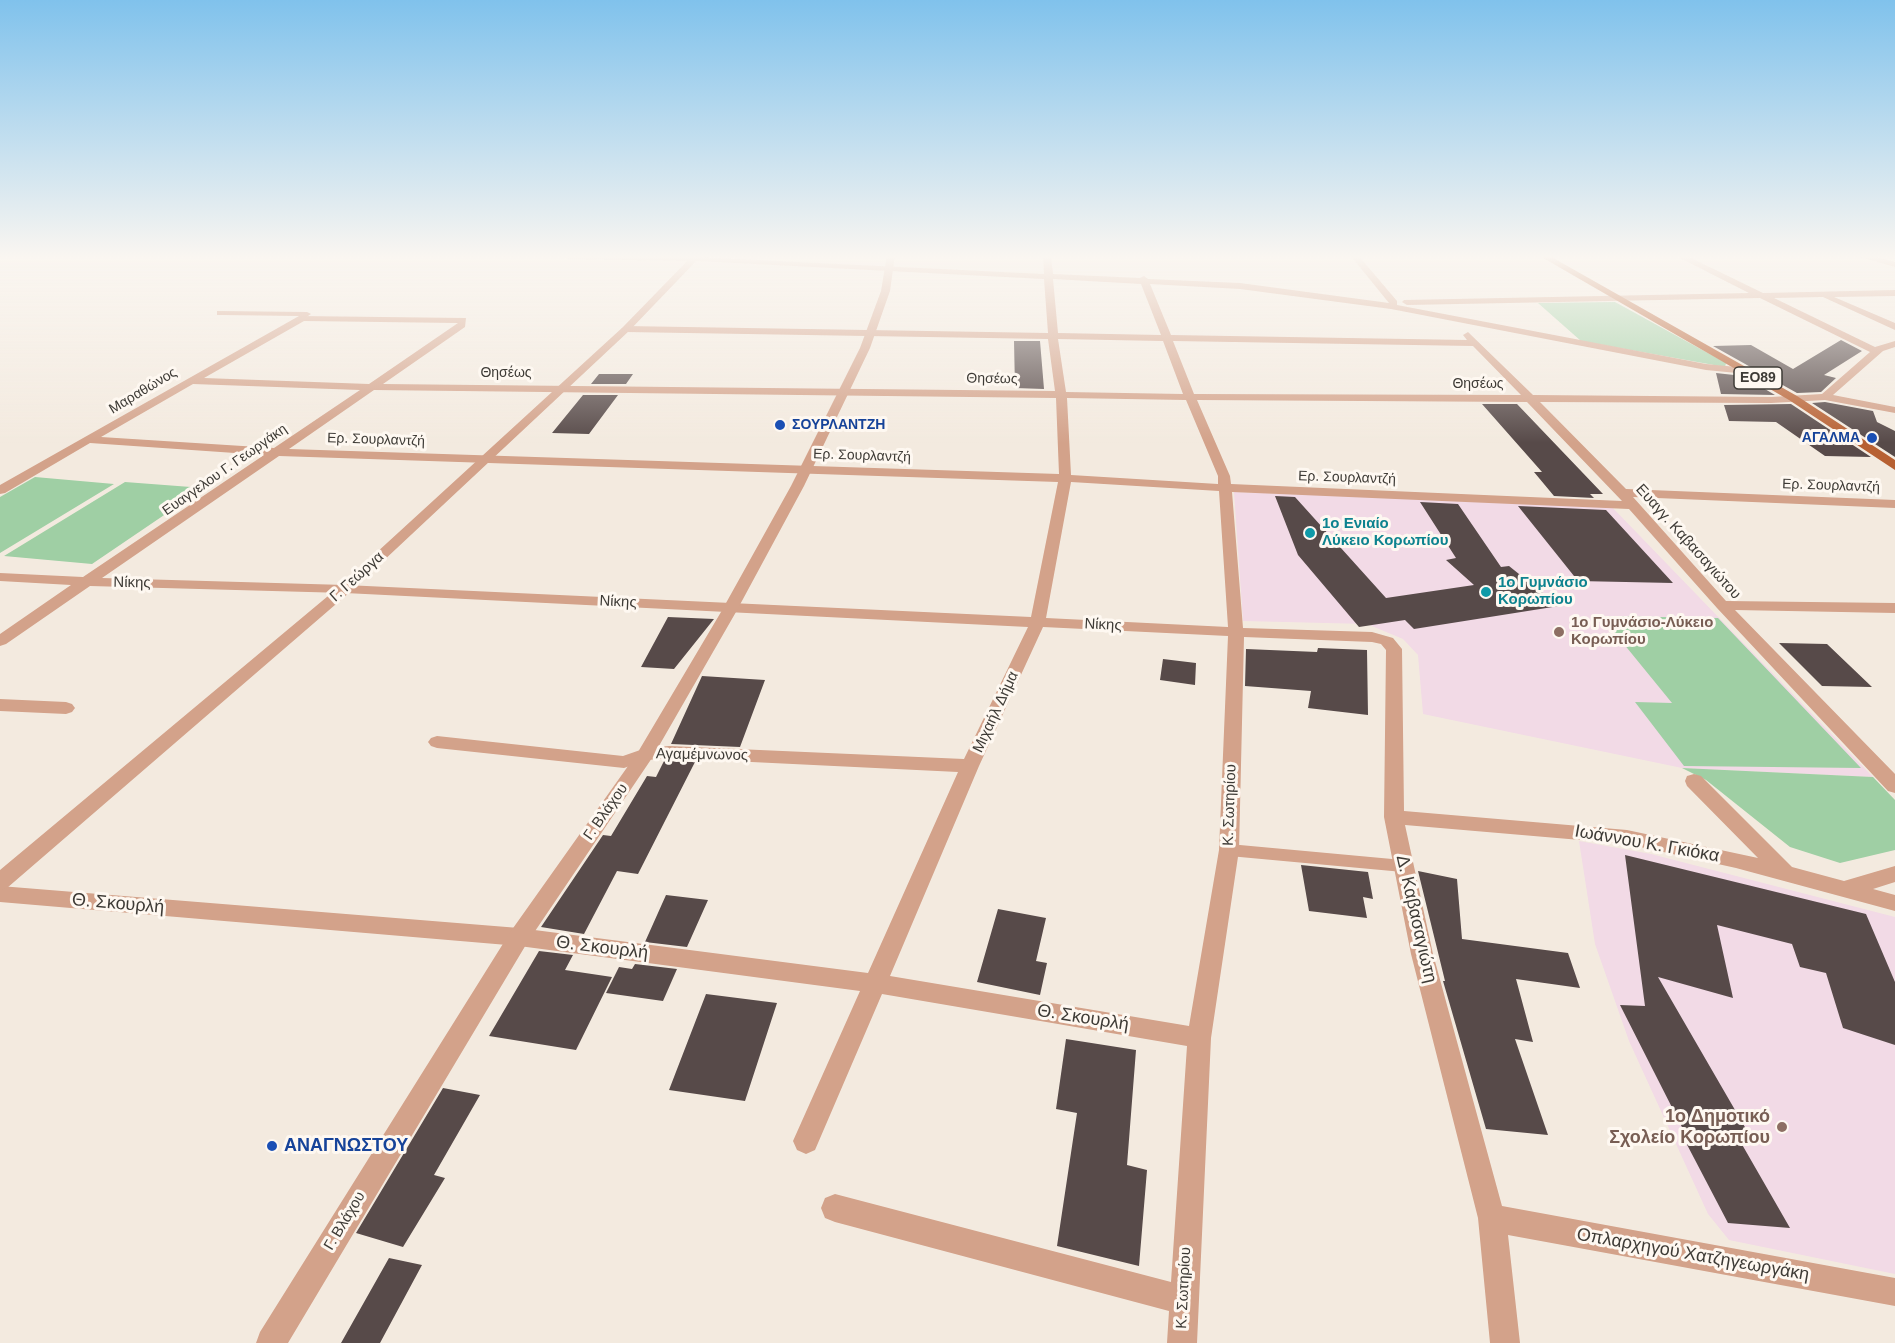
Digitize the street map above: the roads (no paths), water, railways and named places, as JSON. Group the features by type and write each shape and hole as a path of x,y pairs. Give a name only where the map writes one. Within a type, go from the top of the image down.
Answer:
{"main road":[{"name":"ΕΟ89","path":"1651,318 1793,398 1895,466"}],"street":[{"name":"Ευαγγελου Γ. Γεωργάκη","path":"0,641 278,452 368,387 462,325 463,320 302,318"},
{"name":"Μαραθώνος","path":"0,490 302,318"},
{"name":"Γ. Γεώργα","path":"0,882 345,589 636,318"},
{"name":"Γ. Βλάχου","path":"271,1343 519,937 646,754 733,608 808,470 871,333 875,318"},
{"name":"Μιχαήλ Δήμα","path":"806,1141 970,766 1038,622 1065,478 1061,395 1052,318"},
{"name":"Κ. Σωτηρίου","path":"1159,318 1224,476 1236,632 1228,850 1199,1038 1182,1343"},
{"path":"1448,318 1706,367 1747,371"},
{"path":"1808,318 1876,351"},
{"path":"1874,318 1895,327"},
{"name":"Ευαγγ. Καβασαγιώτου","path":"1462,321 1459,325 1475,343 1622,493 1722,605 1895,786"},
{"path":"626,328 1475,343"},
{"path":"1825,397 1876,351 1895,344"},
{"name":"Θησέως","path":"191,381 368,387 845,391 1190,397 1771,400 1825,397 1895,410"},
{"name":"Ερ. Σουρλαντζή","path":"91,440 278,452 1065,478 1226,488 1631,505"},
{"name":"Ερ. Σουρλαντζή","path":"1622,493 1895,504"},
{"name":"Νίκης","path":"0,577 88,582 345,589 1236,632"},
{"path":"1722,605 1895,608"},
{"name":"Δ. Καβασαγιώτη","path":"1236,632 1372,637 1387,640 1394,649 1394,817 1402,866 1422,954 1492,1218 1505,1343"},
{"path":"0,705 66,708"},
{"name":"Αγαμέμνωνος","path":"437,742 624,762 646,754 669,752 970,766"},
{"path":"1694,781 1784,873"},
{"name":"Ιωάννου Κ. Γκιόκα","path":"1394,817 1627,837 1736,860 1895,903"},
{"path":"1844,889 1895,874"},
{"name":"Θ. Σκουρλή","path":"0,894 519,937 874,983 1199,1038"},
{"path":"835,1208 1183,1300"},
{"name":"Οπλαρχηγού Χατζηγεωργάκη","path":"1492,1218 1895,1292"}],"lane":[{"path":"1228,850 1402,866"}],"place":[{"name":"ΣΟΥΡΛΑΝΤΖΗ","path":"780,425"},
{"name":"ΑΓΑΛΜΑ","path":"1872,438"},
{"name":"1ο Ενιαίο Λύκειο Κορωπίου","path":"1310,533"},
{"name":"1ο Γυμνάσιο Κορωπίου","path":"1486,592"},
{"name":"1ο Γυμνάσιο-Λύκειο Κορωπίου","path":"1559,632"},
{"name":"1ο Δημοτικό Σχολείο Κορωπίου","path":"1782,1127"},
{"name":"ΑΝΑΓΝΩΣΤΟΥ","path":"272,1146"}]}
